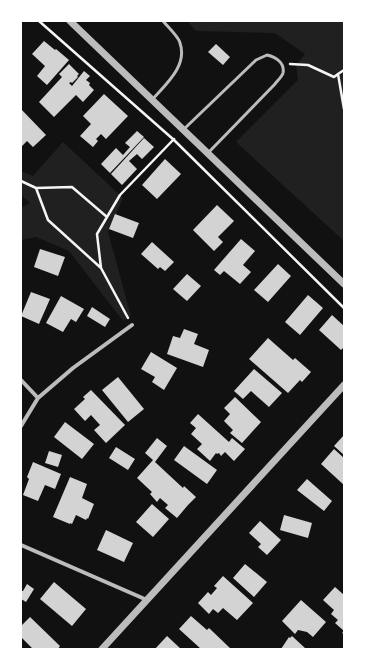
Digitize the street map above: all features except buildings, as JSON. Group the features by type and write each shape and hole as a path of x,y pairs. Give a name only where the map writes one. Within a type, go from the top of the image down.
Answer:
{"street":[{"path":"70,21 344,284"},
{"path":"21,426 38,398 73,368 132,326"},
{"path":"21,380 38,398"},
{"path":"102,649 344,385"},
{"path":"21,545 146,600"}],"lane":[{"path":"152,100 172,77 182,59 180,42 163,21"},
{"path":"183,130 256,60 268,55 276,57 282,64 283,73 275,84 208,153"}],"path":[{"path":"39,21 174,140 344,308"},
{"path":"282,64 308,65 334,77 344,70"},
{"path":"338,74 344,109"},
{"path":"101,268 97,234 120,195 183,130"},
{"path":"21,181 36,188 72,187 107,217"},
{"path":"36,188 48,220 101,268 132,326"}],"shaded area":[{"path":"187,21 344,21 344,241 236,142 298,80 296,65 305,54 275,33 196,31"},
{"path":"63,142 123,198 108,232 131,316 123,321 69,251 36,237 21,240 21,208 30,203 21,195 21,171 33,176"}]}
